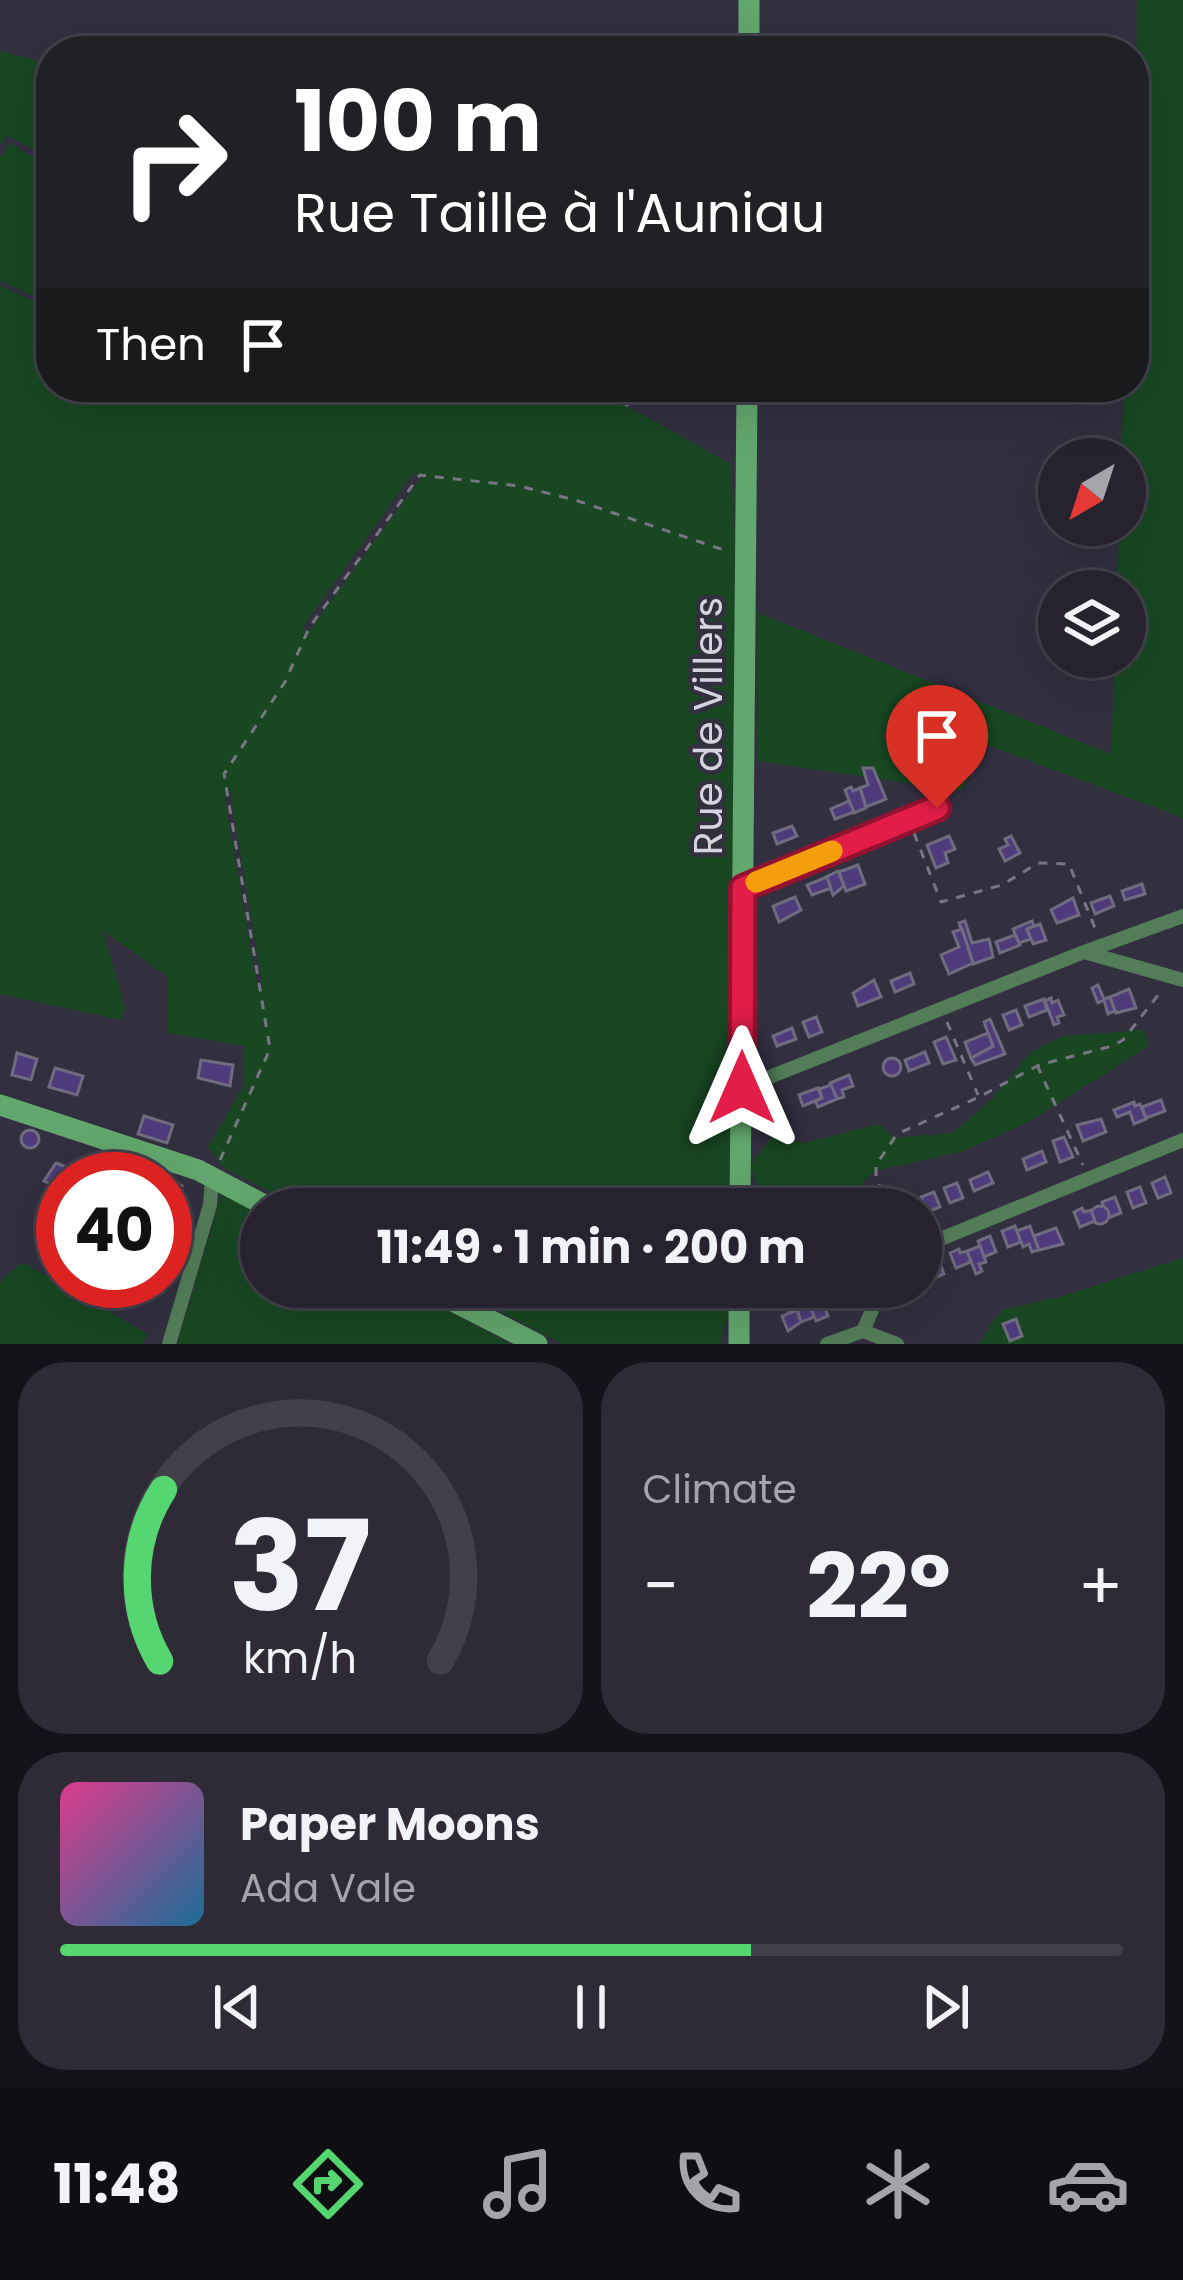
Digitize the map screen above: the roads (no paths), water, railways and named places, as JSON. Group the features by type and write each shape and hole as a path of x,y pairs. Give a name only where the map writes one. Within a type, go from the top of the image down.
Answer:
{"street":[{"path":"748,0 749,36"},
{"name":"Rue de Villers","path":"740,1188 747,402"},
{"path":"743,888 937,808"},
{"path":"742,1088 1183,916"},
{"path":"1084,952 1175,979"},
{"path":"0,1105 198,1170 240,1192"},
{"path":"942,1238 1183,1140"},
{"path":"169,1344 211,1205 212,1178"},
{"path":"466,1308 537,1344"},
{"path":"739,1308 739,1344"},
{"path":"863,1330 873,1308"},
{"path":"827,1344 863,1330 897,1344"}]}
